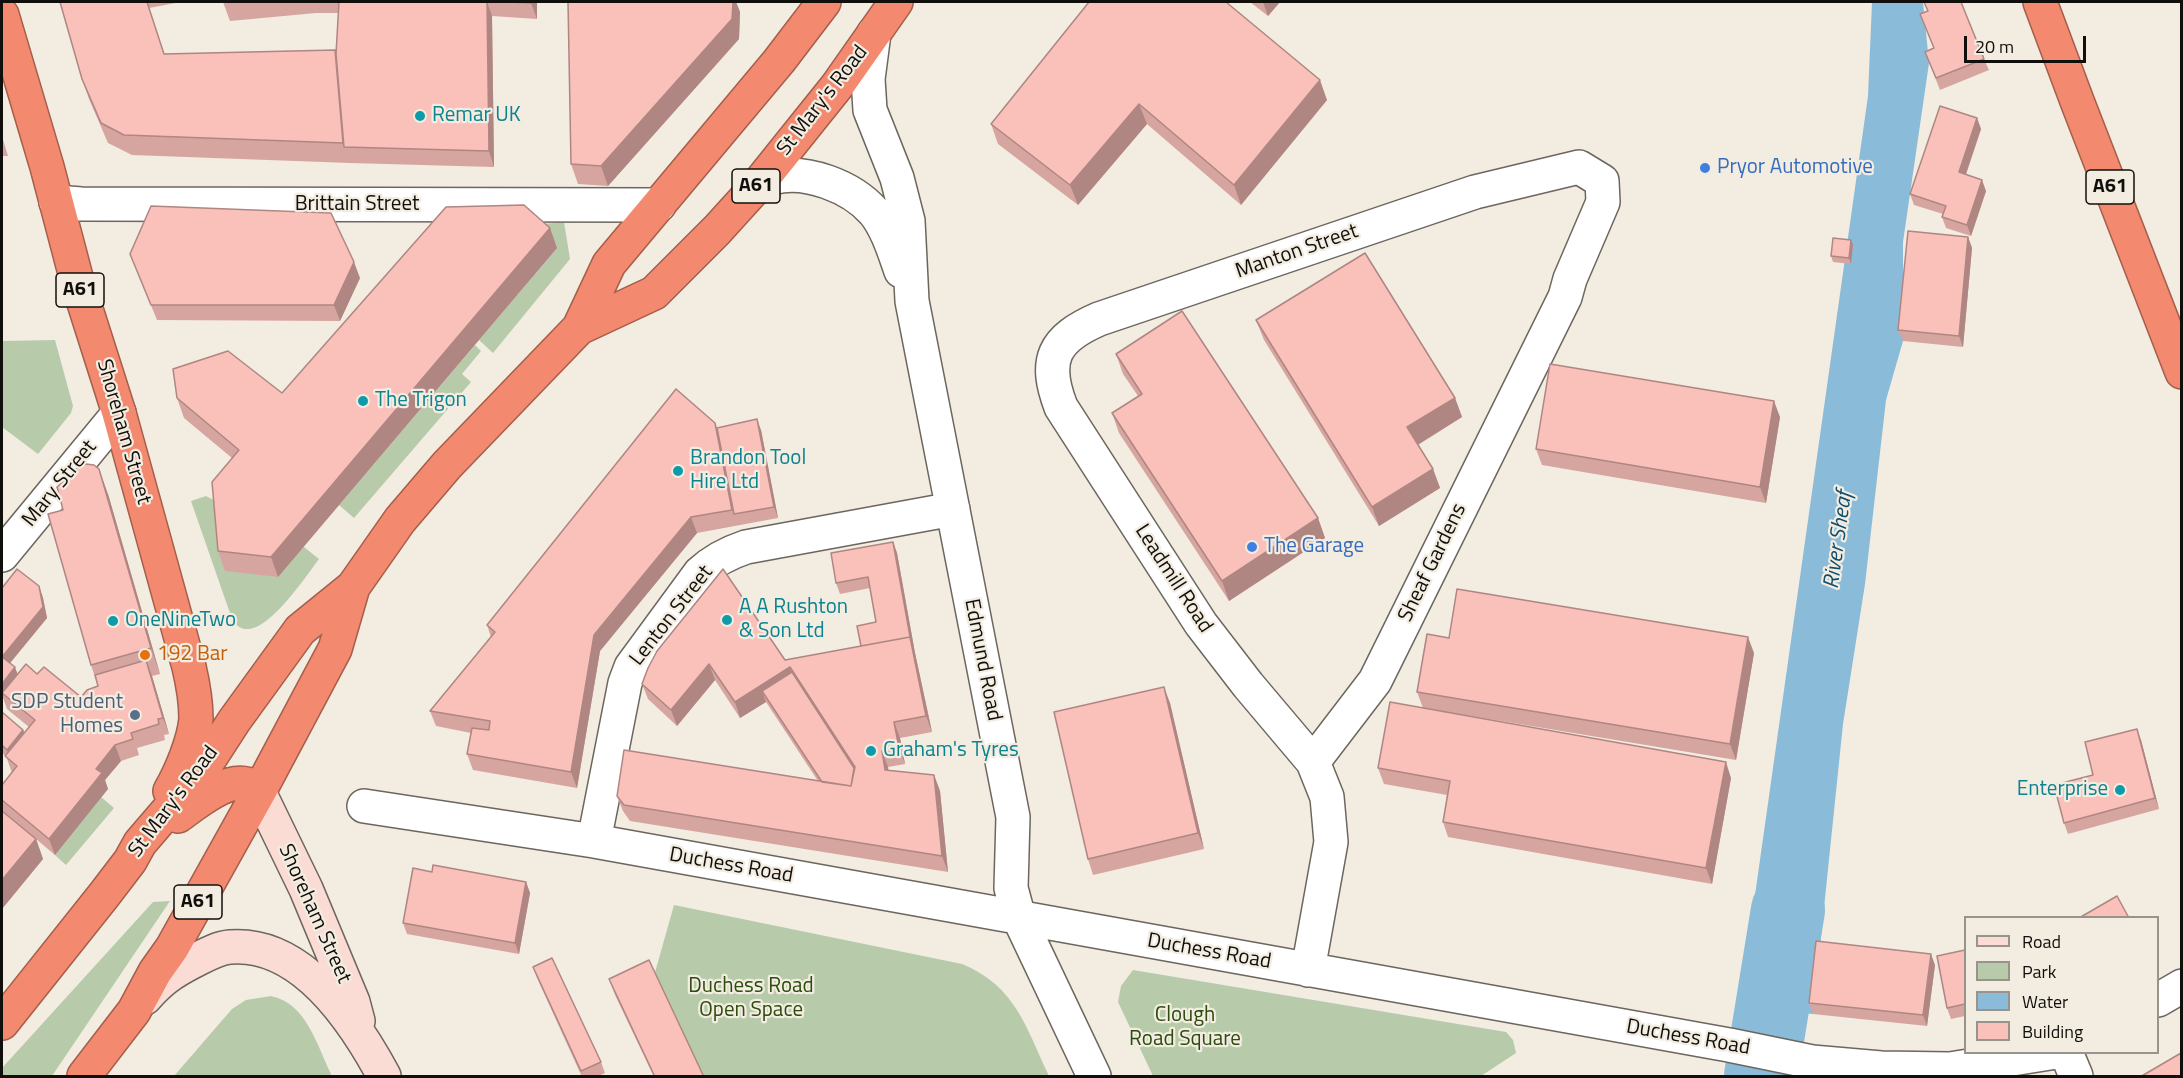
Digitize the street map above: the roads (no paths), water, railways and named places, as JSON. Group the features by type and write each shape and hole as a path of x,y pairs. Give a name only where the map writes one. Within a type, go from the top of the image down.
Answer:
{"highway":[{"name":"St Mary's Road","path":"2,1023 104,895 130,861 140,843 201,772 234,721 300,630 353,587 400,520 447,465 579,328 609,264 779,61 824,2"},
{"name":"St Mary's Road","path":"579,328 654,293 717,230 756,187 837,86 896,2"},
{"name":"A61","path":"2040,2 2181,372"},
{"name":"Shoreham Street","path":"2,15 75,274 118,413 176,619 194,692 196,721 179,775 140,843"},
{"name":"St Mary's Road","path":"84,1077 134,1011 260,792 335,649 353,587"},
{"name":"A61","path":"140,843 210,793 236,783 248,784 260,792"}],"street":[{"name":"Edmund Road","path":"874,33 868,79 870,110 897,178 908,220 912,301 1013,817 1011,888 1019,918 1094,1077"},
{"name":"Manton Street","path":"1052,382 1053,358 1064,341 1085,325 1099,319 1475,192 1579,167"},
{"name":"Sheaf Gardens","path":"1313,762 1375,681 1565,297 1570,279 1603,202 1602,181 1579,167"},
{"name":"Edmund Road","path":"756,187 773,178 795,177 820,180 856,195 874,213 884,228 912,301"},
{"name":"Brittain Street","path":"56,202 659,205"},
{"name":"Leadmill Road","path":"1052,382 1061,407 1201,624 1248,685 1313,762"},
{"name":"Mary Street","path":"2,555 118,413"},
{"name":"Lenton Street","path":"594,841 631,667 700,573 722,556 746,547 953,509"},
{"path":"1308,970 1331,842 1327,797 1313,762"},
{"name":"Shoreham Street","path":"260,792 306,889 353,1002 363,1038"},
{"name":"Duchess Road","path":"364,806 594,841 1729,1045 1812,1062 1881,1068 1950,1070 2050,1054"},
{"name":"Shoreham Street","path":"134,1011 158,984 177,969 229,946 250,947 292,962 308,973 363,1038 384,1077"},
{"path":"2159,999 2181,986"},
{"path":"2066,1054 2076,1077"}],"water":[{"path":"1872,2 1923,2 1929,63 1903,242 1903,341 1886,400 1865,584 1843,724 1813,1014 1737,1007 1743,980 1868,96"}],"waterway":[{"name":"River Sheaf","path":"1761,1076 1788,910"}],"place":[{"name":"Remar UK","path":"420,116"},
{"name":"Pryor Automotive","path":"1705,168"},
{"name":"The Trigon","path":"363,401"},
{"name":"Brandon Tool Hire Ltd","path":"678,471"},
{"name":"The Garage","path":"1252,547"},
{"name":"A A Rushton & Son Ltd","path":"727,620"},
{"name":"OneNineTwo","path":"113,621"},
{"name":"192 Bar","path":"145,655"},
{"name":"SDP Student Homes","path":"135,715"},
{"name":"Graham's Tyres","path":"871,751"},
{"name":"Enterprise","path":"2120,790"}],"park label":[{"name":"Duchess Road Open Space","path":"751,999"},
{"name":"Clough Road Square","path":"1185,1028"}]}
